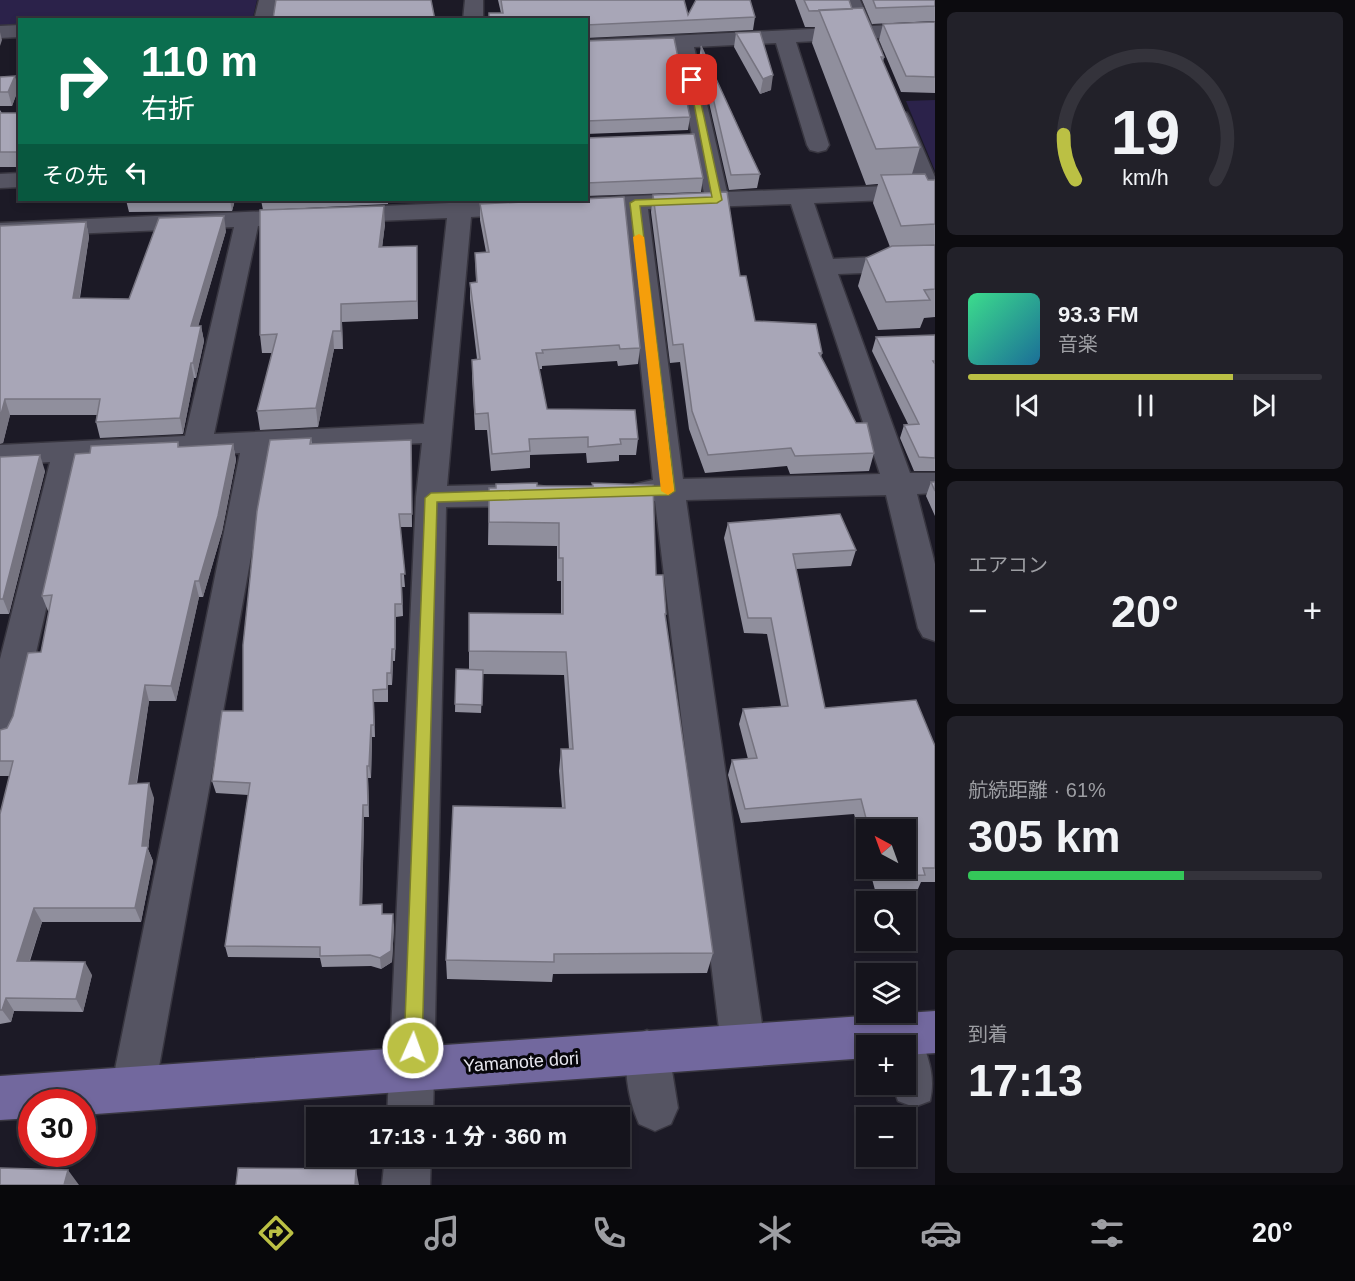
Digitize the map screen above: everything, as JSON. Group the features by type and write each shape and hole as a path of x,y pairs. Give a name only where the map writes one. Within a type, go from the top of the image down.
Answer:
{"main road":[{"name":"Yamanote dori","path":"0,1098 743,1045 856,1048"}],"street":[{"path":"264,18 268,0"},
{"path":"473,18 474,0"},
{"path":"850,0 881,75"},
{"path":"588,46 935,29"},
{"path":"0,32 18,31"},
{"path":"784,36 818,145"},
{"path":"683,41 717,200"},
{"path":"2,234 101,225 460,205 549,206 932,191 890,96"},
{"path":"681,139 705,138"},
{"path":"0,181 18,180"},
{"path":"800,196 824,267 859,342 900,485 935,628"},
{"path":"101,225 113,201"},
{"path":"635,203 669,491 743,1045"},
{"path":"410,1107 431,498 460,205"},
{"path":"197,446 248,218"},
{"path":"824,267 935,262"},
{"path":"0,455 436,433"},
{"path":"133,1089 257,442"},
{"path":"0,731 11,636 67,452"},
{"path":"621,492 935,483"},
{"path":"431,498 562,494"},
{"path":"647,1053 655,1108"},
{"path":"406,1185 407,1167"}],"shaded area":[{"path":"0,0 257,0 253,17 249,18 18,18 18,26 0,26"},
{"path":"935,100 935,171 906,101"}],"building":[{"path":"276,0 431,0 435,18 273,18"},
{"path":"501,0 684,0 688,15 696,0 750,0 755,17 588,25 588,18 489,18 489,13 503,13"},
{"path":"804,0 849,0 852,9 809,11"},
{"path":"873,0 935,0 935,6 876,8"},
{"path":"863,8 884,57 881,57 920,147 876,149 819,10"},
{"path":"935,22 935,77 906,76 883,24"},
{"path":"760,32 773,75 763,79 736,33"},
{"path":"674,38 690,117 588,121 588,41"},
{"path":"701,46 750,153 760,174 731,175"},
{"path":"15,76 8,92 0,92 0,77"},
{"path":"0,113 18,113 18,152 0,152"},
{"path":"694,134 703,178 588,183 588,138"},
{"path":"925,174 928,180 935,180 935,224 901,226 881,175"},
{"path":"727,192 740,276 746,276 755,321 816,324 822,353 819,353 856,423 867,423 874,453 795,456 791,448 708,455 692,411 683,344 673,345 653,195"},
{"path":"624,197 640,348 620,349 619,345 542,350 543,353 536,353 547,409 635,410 638,439 620,439 621,444 588,447 588,437 529,439 530,451 492,454 488,413 475,414 472,360 480,359 470,283 477,282 475,253 489,252 480,204 588,201 588,199"},
{"path":"384,206 379,247 417,246 417,301 341,304 341,331 333,331 316,408 257,411 277,334 260,335 260,210"},
{"path":"224,216 191,326 201,326 180,418 96,422 100,399 5,399 0,418 0,226 86,222 73,298 129,299 159,218"},
{"path":"935,245 935,289 924,290 930,300 886,302 866,258 892,246"},
{"path":"935,335 935,361 933,361 935,364 935,458 919,457 904,425 919,424 876,337"},
{"path":"311,438 310,444 411,440 412,514 399,514 405,574 401,574 402,604 395,604 395,649 392,649 391,673 387,673 387,689 373,690 374,725 371,725 369,766 367,766 368,805 363,805 360,905 382,904 382,914 393,914 391,951 380,958 370,955 320,956 320,947 225,946 250,783 212,781 222,711 243,711 243,645 257,511 270,440"},
{"path":"178,442 178,447 233,444 218,516 199,581 195,581 171,686 145,685 129,784 149,783 142,846 148,846 135,908 34,908 17,961 85,962 76,999 6,998 0,1010 0,814 13,761 0,761 0,730 7,728 13,716 28,653 41,652 52,595 42,596 75,454 90,453 91,446"},
{"path":"40,455 3,599 0,599 0,457"},
{"path":"537,483 537,486 593,486 592,483 653,485 656,575 663,575 665,614 713,953 554,954 554,962 446,960 453,806 565,808 561,749 573,749 566,652 469,651 469,613 563,614 563,558 559,558 559,523 489,522 489,488 496,488 496,484"},
{"path":"840,514 856,550 793,554 825,708 916,700 935,746 935,868 923,868 925,875 916,875 916,819 866,819 861,799 745,809 732,760 757,758 743,709 788,706 771,618 748,618 728,523"},
{"path":"456,669 483,670 482,705 455,704"},
{"path":"0,1168 68,1170 64,1185 0,1185"},
{"path":"238,1168 356,1169 355,1185 236,1185"}],"slow traffic":[{"path":"639,237 668,491"}],"route":[{"path":"413,1048 431,498 669,491 635,203 717,200 692,80"}]}
